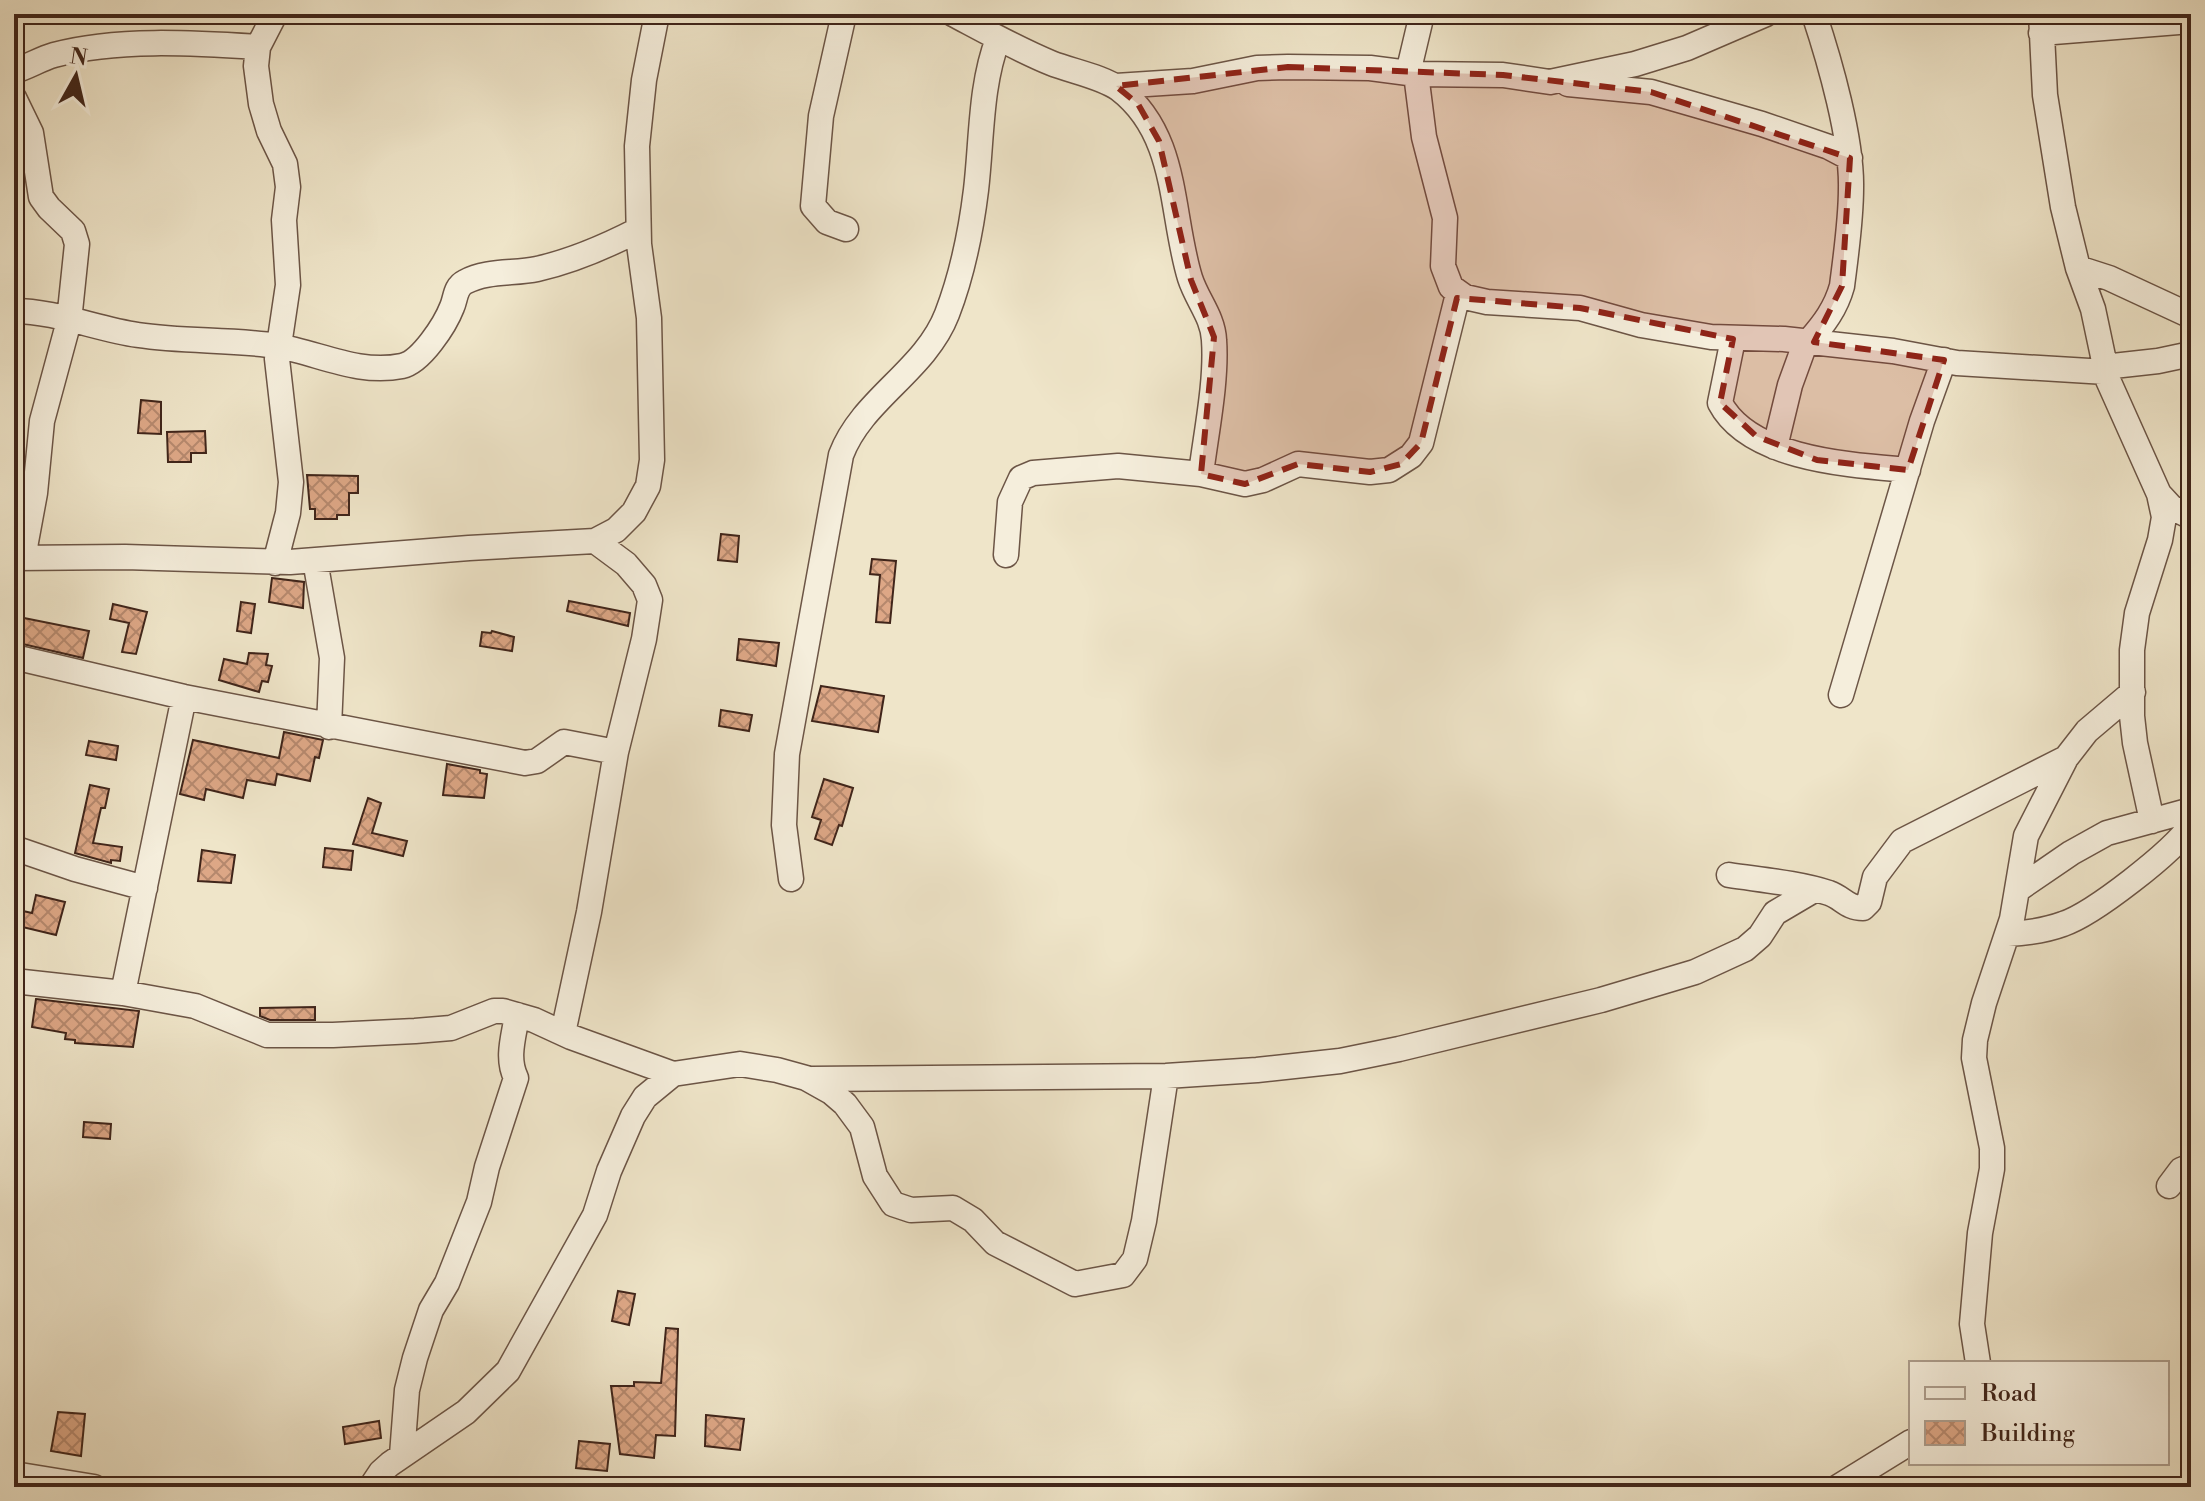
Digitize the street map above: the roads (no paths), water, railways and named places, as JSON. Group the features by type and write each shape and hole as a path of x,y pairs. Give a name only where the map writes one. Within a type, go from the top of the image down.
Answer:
{"street":[{"path":"275,14 258,47 256,66 261,104 269,131 285,164 288,187 284,220 288,285 278,346 278,384 291,482 288,513 275,563"},
{"path":"14,98 31,133 41,197 73,231 77,244 69,321 42,421 33,504 18,558 125,557 275,563 595,541 616,530 634,512 648,486 652,460 649,318 638,230 637,146 644,80 657,14"},
{"path":"844,14 821,116 813,206 827,222 846,229"},
{"path":"953,14 1051,63 1116,86 1138,104 1150,121 1172,186 1180,240 1191,280 1208,314 1214,337 1215,358 1201,474"},
{"path":"1422,14 1412,73 1424,137 1445,218 1443,266 1451,287 1458,294 1487,302 1580,308 1665,330 1733,339 1808,341 2014,368 2105,370 2191,354"},
{"path":"1550,82 1635,64 1687,48 1766,14"},
{"path":"1775,447 1790,385 1808,341 1826,321 1842,286 1851,189 1850,158 1814,14"},
{"path":"2152,821 2135,743 2132,650 2137,613 2155,560 2164,517 2159,494 2105,370 2093,309 2078,268 2063,207 2045,95 2041,24 2191,21"},
{"path":"791,879 784,825 787,754 841,455 859,423 931,346 946,317 969,232 986,88 998,39"},
{"path":"14,71 56,54 117,46 164,42 258,47"},
{"path":"1116,86 1193,81 1257,68 1370,68 1412,73 1503,75 1651,92 1762,124 1829,147 1850,158"},
{"path":"14,311 30,311 105,330 147,336 278,346 350,366 403,366 433,339 464,282 562,263 603,248 638,230"},
{"path":"2078,268 2109,278 2191,316"},
{"path":"1006,555 1010,502 1021,478 1033,473 1118,466 1201,474 1245,484 1263,480 1298,464 1370,472 1389,470 1401,464 1421,443 1458,294"},
{"path":"1733,339 1720,403 1736,421 1775,447 1817,460 1908,470"},
{"path":"1841,695 1922,421 1944,360"},
{"path":"2159,494 2184,514 2191,538"},
{"path":"563,1033 589,912 616,752 644,639 650,600 644,585 626,564 595,541"},
{"path":"315,560 332,658 329,727"},
{"path":"14,657 184,697 525,763 537,761 564,742 616,752"},
{"path":"1978,1361 1972,1324 1980,1233 1992,1158 1974,1058 1975,1040 1984,1003 2008,934 2026,836 2066,758 2087,731 2133,692"},
{"path":"123,993 184,697"},
{"path":"1729,875 1832,894 1850,907 1863,908 1869,902 1875,877 1902,841 2066,758"},
{"path":"2017,890 2107,833 2191,810"},
{"path":"2008,934 2038,932 2067,923 2154,864 2182,839 2191,825"},
{"path":"14,848 145,888"},
{"path":"14,981 123,993 195,1006 267,1035 451,1028 494,1011 517,1015 673,1074 740,1064 830,1080 1166,1076 1340,1061 1601,1000 1695,972 1745,949 1760,936 1775,913 1814,890"},
{"path":"402,1455 407,1390 415,1358 431,1310 447,1283 479,1202 516,1078 511,1068 511,1052 517,1015"},
{"path":"371,1487 381,1472 466,1412 508,1371 595,1215 609,1171 633,1116 645,1097 673,1074"},
{"path":"806,1078 845,1104 862,1127 875,1176 893,1204 911,1210 953,1208 973,1220 995,1243 1078,1285 1123,1275 1135,1259 1144,1221 1166,1076"},
{"path":"2169,1186 2181,1170 2191,1166"},
{"path":"1838,1487 1909,1443"},
{"path":"14,1474 93,1487"}]}
